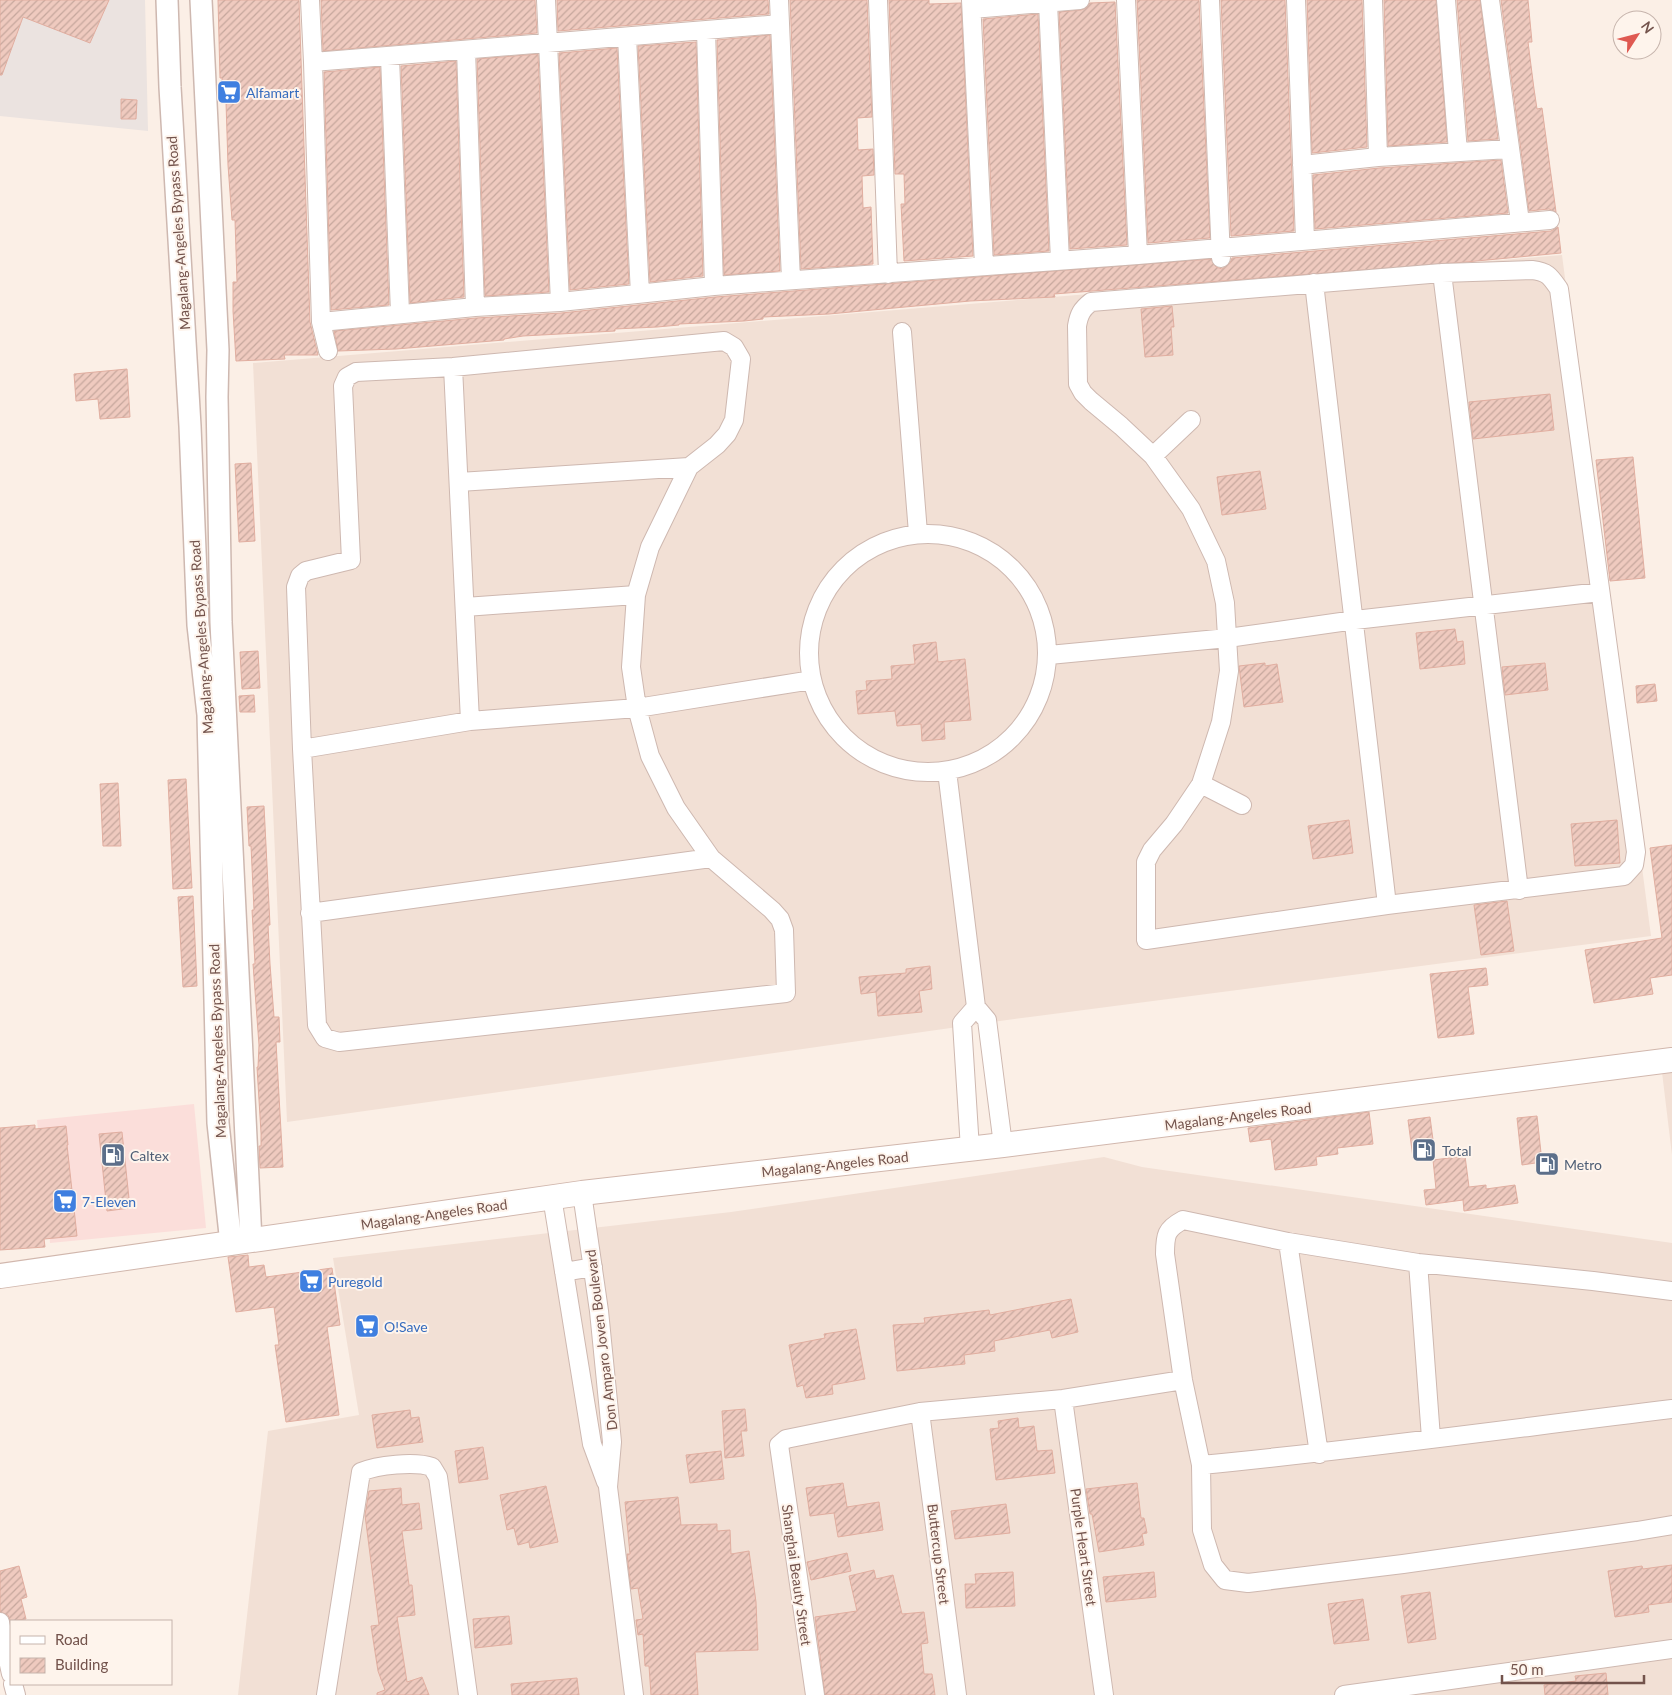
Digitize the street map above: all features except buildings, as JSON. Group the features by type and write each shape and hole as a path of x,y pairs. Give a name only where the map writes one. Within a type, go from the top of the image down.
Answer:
{"main road":[{"name":"Magalang-Angeles Road","path":"0,1276 582,1192 970,1149 1672,1060"}],"street":[{"name":"Magalang-Angeles Bypass Road","path":"167,0 170,87 189,408 198,625 208,715 218,1123 241,1242"},
{"name":"Magalang-Angeles Bypass Road","path":"202,0 218,350 217,397 221,622 241,1242"},
{"path":"310,0 321,322 328,351"},
{"path":"546,0 560,302"},
{"path":"779,0 791,280"},
{"path":"878,0 888,274"},
{"path":"984,266 971,5 1048,3 1080,0"},
{"path":"1126,0 1138,255"},
{"path":"1210,0 1222,253"},
{"path":"1296,0 1305,240"},
{"path":"1373,0 1378,157"},
{"path":"1446,0 1458,152"},
{"path":"1490,0 1520,222"},
{"path":"1048,3 1060,260"},
{"path":"313,62 780,24"},
{"path":"706,31 714,286"},
{"path":"627,37 640,294"},
{"path":"466,50 475,307"},
{"path":"390,56 400,314"},
{"path":"1302,165 1378,157 1509,149"},
{"path":"321,322 791,280 1138,255 1222,253 1305,240 1550,220"},
{"path":"1532,270 1544,272 1559,289 1636,852 1634,864 1624,876 1387,906 1146,940 1146,862 1152,850 1174,824 1201,784 1221,722 1228,671 1225,603 1216,561 1191,509 1152,456 1121,426 1091,401 1078,384 1078,316 1083,308 1092,302 1314,283 1442,273 1532,270"},
{"path":"1442,273 1519,890"},
{"path":"1314,283 1387,906"},
{"path":"902,332 918,533"},
{"path":"724,341 734,347 741,359 734,420 727,434 717,445 689,467 650,547 636,595 631,667 637,708 650,756 676,808 711,858 780,919 784,930 786,993 339,1042 325,1038 317,1025 302,749 296,587 300,576 306,571 351,560 343,386 347,376 356,372 453,367 724,341"},
{"path":"453,367 470,721"},
{"path":"1152,456 1191,420"},
{"path":"458,482 689,467"},
{"path":"918,533 957,536 986,548 1016,572 1037,605 1049,655 1043,687 1034,710 1016,734 991,755 964,767 947,771 920,772 877,761 846,740 823,710 812,680 808,644 819,601 841,570 864,550 887,540 918,533"},
{"path":"1049,655 1228,638 1483,604 1600,592"},
{"path":"465,607 636,595"},
{"path":"302,749 470,721 637,708 812,680"},
{"path":"947,771 976,1007 987,1020 1003,1145"},
{"path":"1201,784 1242,805"},
{"path":"310,913 711,858"},
{"path":"970,1149 962,1023 976,1007"},
{"name":"Don Amparo Joven Boulevard","path":"582,1192 599,1311 606,1378 612,1442 608,1487 634,1695"},
{"name":"Don Amparo Joven Boulevard","path":"552,1197 592,1444 608,1487"},
{"path":"1672,1291 1418,1263 1288,1242 1183,1220 1168,1231 1165,1241 1165,1254 1183,1380 1201,1465 1202,1530 1213,1565 1225,1580 1248,1583 1403,1564 1672,1525"},
{"path":"1288,1242 1319,1454"},
{"path":"1418,1263 1431,1438"},
{"path":"564,1272 593,1267"},
{"path":"571,1315 599,1311"},
{"path":"582,1381 606,1378"},
{"path":"920,1412 1063,1399 1183,1380"},
{"name":"Purple Heart Street","path":"1063,1399 1104,1695"},
{"path":"1201,1465 1319,1454 1431,1438 1672,1409"},
{"name":"Shanghai Beauty Street","path":"815,1695 779,1445 786,1440 920,1412"},
{"name":"Buttercup Street","path":"920,1412 957,1695"},
{"path":"326,1695 358,1480 361,1472 370,1468 423,1464 432,1467 438,1477 468,1695"},
{"path":"0,1622 10,1669"},
{"path":"1344,1695 1672,1649"}],"shaded area":[{"path":"0,0 145,0 148,131 0,116"},
{"path":"1562,255 1651,936 1007,1020 287,1122 253,363"},
{"path":"1672,1063 1672,1155 1661,1064"},
{"path":"194,1104 206,1228 50,1243 37,1120"},
{"path":"1104,1157 1142,1167 1672,1243 1672,1695 238,1695 268,1431 359,1415 333,1258 731,1212"}],"place":[{"name":"Alfamart","path":"229,92"},
{"name":"Total","path":"1424,1150"},
{"name":"Caltex","path":"113,1155"},
{"name":"Metro","path":"1547,1164"},
{"name":"7-Eleven","path":"65,1201"},
{"name":"Puregold","path":"311,1281"},
{"name":"O!Save","path":"367,1326"}]}
